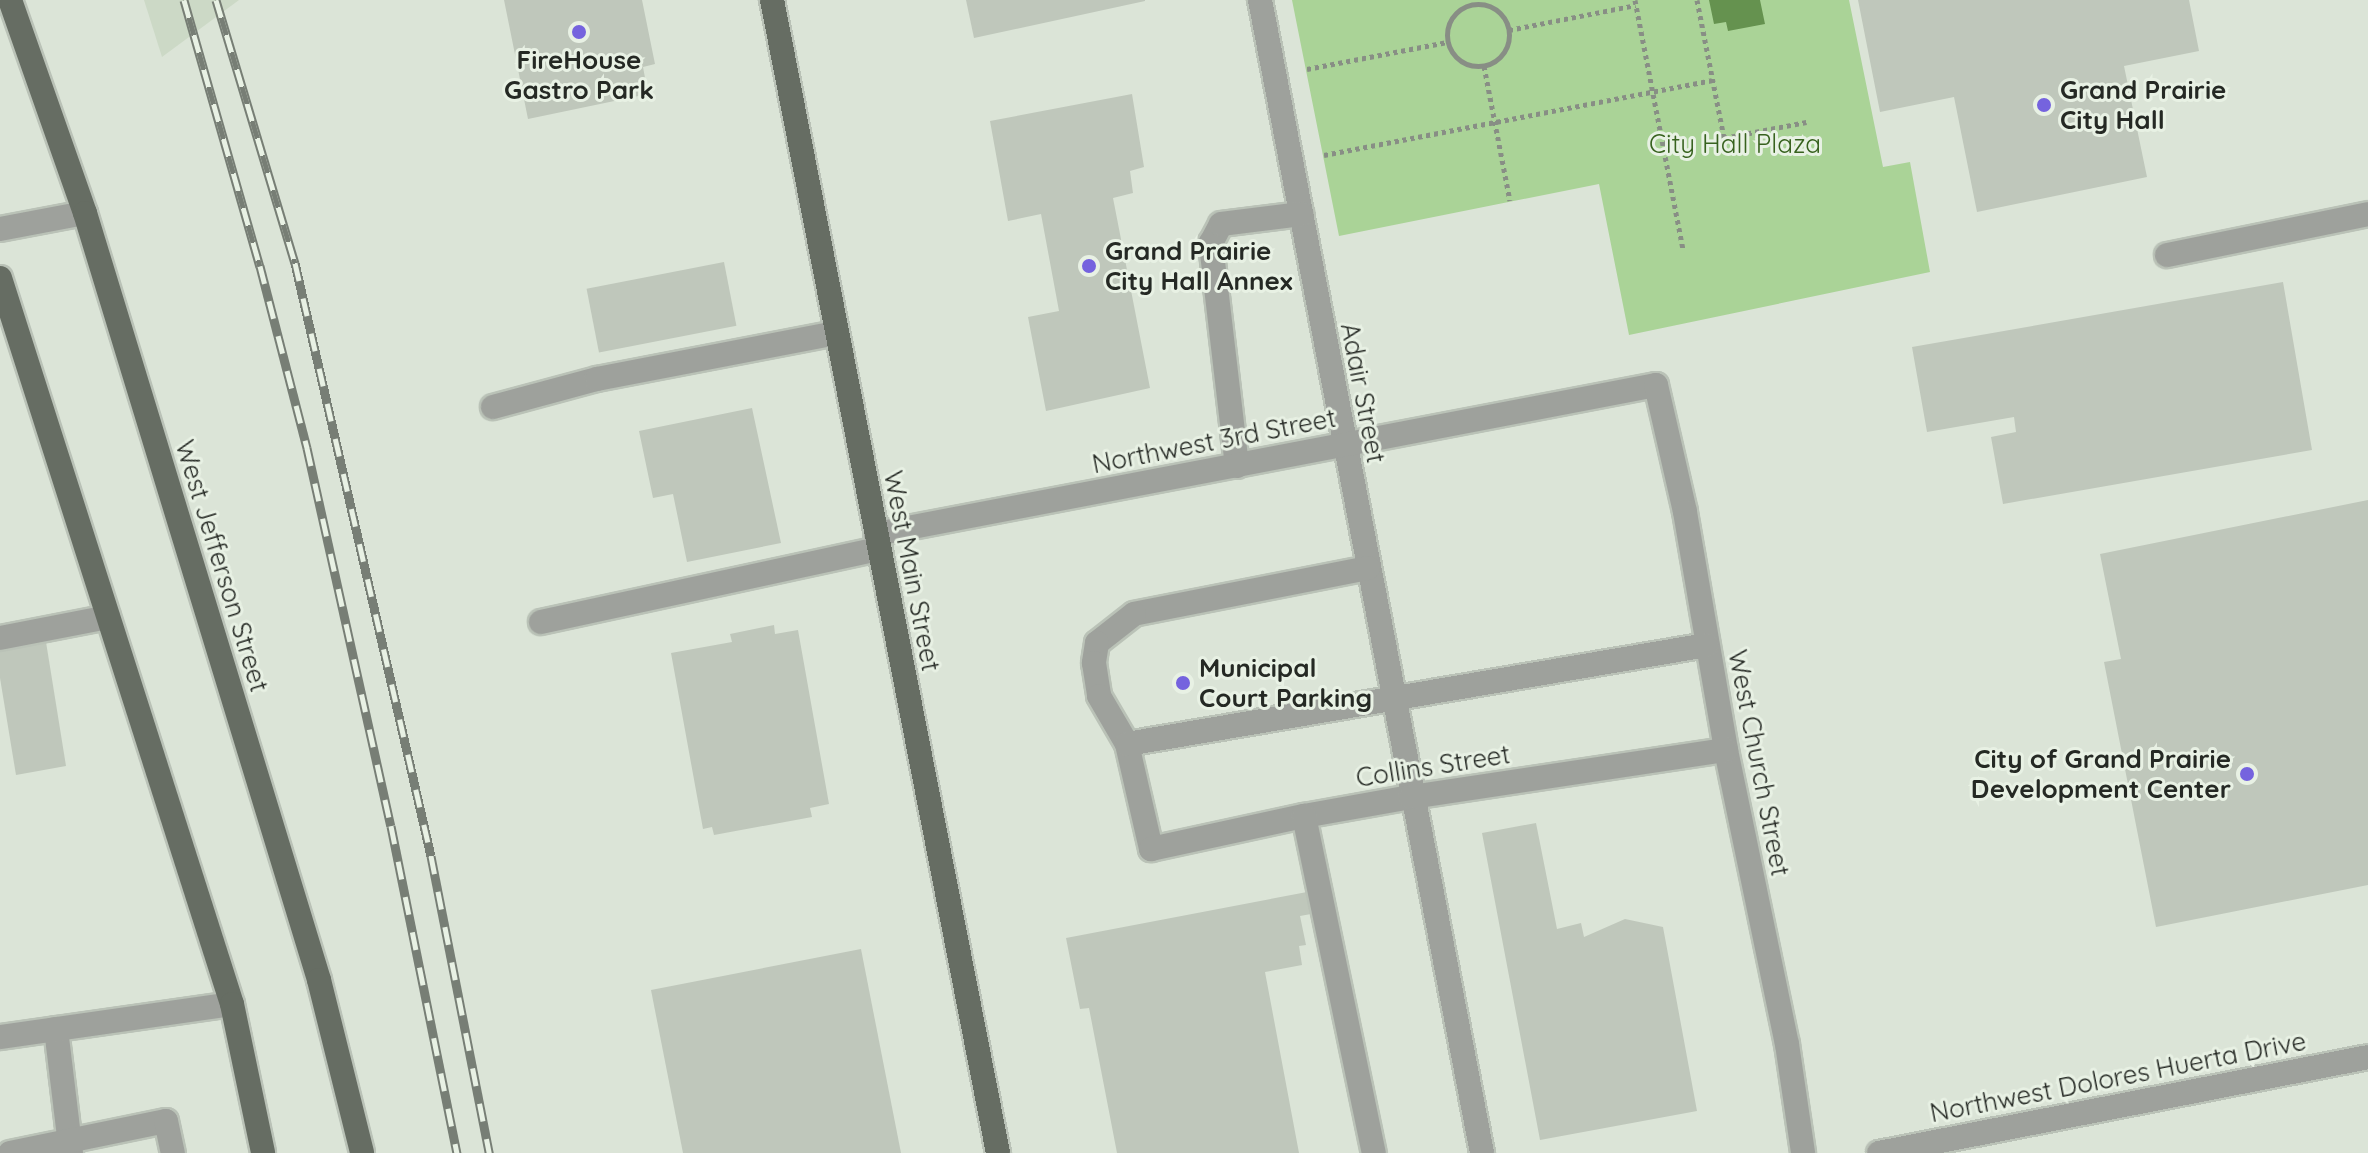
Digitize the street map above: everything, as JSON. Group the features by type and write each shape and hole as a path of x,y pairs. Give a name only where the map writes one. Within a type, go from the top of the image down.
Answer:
{"main road":[{"name":"West Jefferson Street","path":"10,0 85,213 319,980 362,1153"},
{"name":"West Main Street","path":"772,0 998,1153"},
{"path":"0,278 232,1004 263,1153"}],"street":[{"name":"Adair Street","path":"1260,0 1411,797 1482,1153"},
{"path":"0,229 85,213"},
{"path":"1237,466 1211,243 1221,224 1301,214"},
{"path":"2167,255 2368,214"},
{"path":"493,407 597,379 837,333"},
{"name":"Northwest 3rd Street","path":"541,622 878,541 1237,466 1656,385"},
{"name":"West Church Street","path":"1656,385 1685,512 1726,750 1787,1044 1803,1153"},
{"path":"1368,568 1134,614 1113,628 1097,643 1094,663 1099,696 1127,744 1707,645"},
{"path":"0,638 108,617"},
{"name":"Collins Street","path":"1127,744 1151,849 1411,797 1726,750"},
{"path":"1304,816 1374,1153"},
{"path":"0,1037 232,1004"},
{"path":"56,1029 70,1147"},
{"name":"Northwest Dolores Huerta Drive","path":"1879,1153 2368,1057"},
{"path":"10,1153 70,1147 166,1121 173,1153"}],"path":[{"path":"1697,0 1724,138 1806,122"},
{"path":"1472,2 1492,6 1506,20 1509,30 1504,53 1484,66 1465,64 1451,51 1447,42 1452,18 1472,2"},
{"path":"1509,30 1635,2 1683,250"},
{"path":"1306,69 1447,42"},
{"path":"1484,66 1510,201"},
{"path":"1323,155 1712,80"}],"shaded area":[{"path":"144,0 239,0 162,57"},
{"path":"1709,0 1760,0 1765,24 1728,31 1726,22 1714,24"}],"green space":[{"name":"City Hall Plaza","path":"1292,0 1849,0 1883,167 1910,162 1930,272 1629,335 1599,184 1339,236"}],"building":[{"name":"FireHouse Gastro Park","path":"504,0 642,0 655,64 643,67 648,94 528,119"},
{"path":"966,0 1145,0 1145,1 974,38"},
{"name":"Grand Prairie City Hall","path":"1858,0 2189,0 2199,51 2124,66 2147,177 1977,212 1954,97 1880,112"},
{"name":"Grand Prairie City Hall Annex","path":"1132,94 1144,167 1130,171 1133,193 1113,198 1150,388 1046,411 1028,317 1059,311 1041,214 1008,221 990,121"},
{"path":"724,262 736,326 599,353 587,289"},
{"path":"2283,282 2312,450 2003,504 1991,437 2016,432 2014,417 1927,432 1912,347"},
{"path":"752,408 781,543 687,562 673,494 653,498 639,431"},
{"name":"City of Grand Prairie Development Center","path":"2368,500 2368,885 2156,927 2104,662 2121,659 2100,554"},
{"path":"774,625 775,634 798,630 829,804 810,808 812,817 714,835 712,827 703,829 671,653 732,642 730,634"},
{"path":"46,642 66,766 16,775 0,678 0,649"},
{"path":"1536,823 1557,929 1581,923 1584,937 1625,919 1663,927 1697,1111 1540,1140 1482,833"},
{"path":"1307,892 1311,914 1300,916 1306,945 1299,946 1302,965 1265,972 1299,1153 1117,1153 1089,1008 1080,1009 1066,938"},
{"path":"861,949 901,1153 683,1153 651,990"}],"railway":[{"path":"184,0 260,266 307,448 391,826 457,1153"},
{"path":"216,0 295,263 431,856 489,1153"}],"place":[{"name":"FireHouse Gastro Park","path":"579,32"},
{"name":"Grand Prairie City Hall","path":"2044,105"},
{"name":"Grand Prairie City Hall Annex","path":"1089,266"},
{"name":"Municipal Court Parking","path":"1183,683"},
{"name":"City of Grand Prairie Development Center","path":"2247,774"}]}
